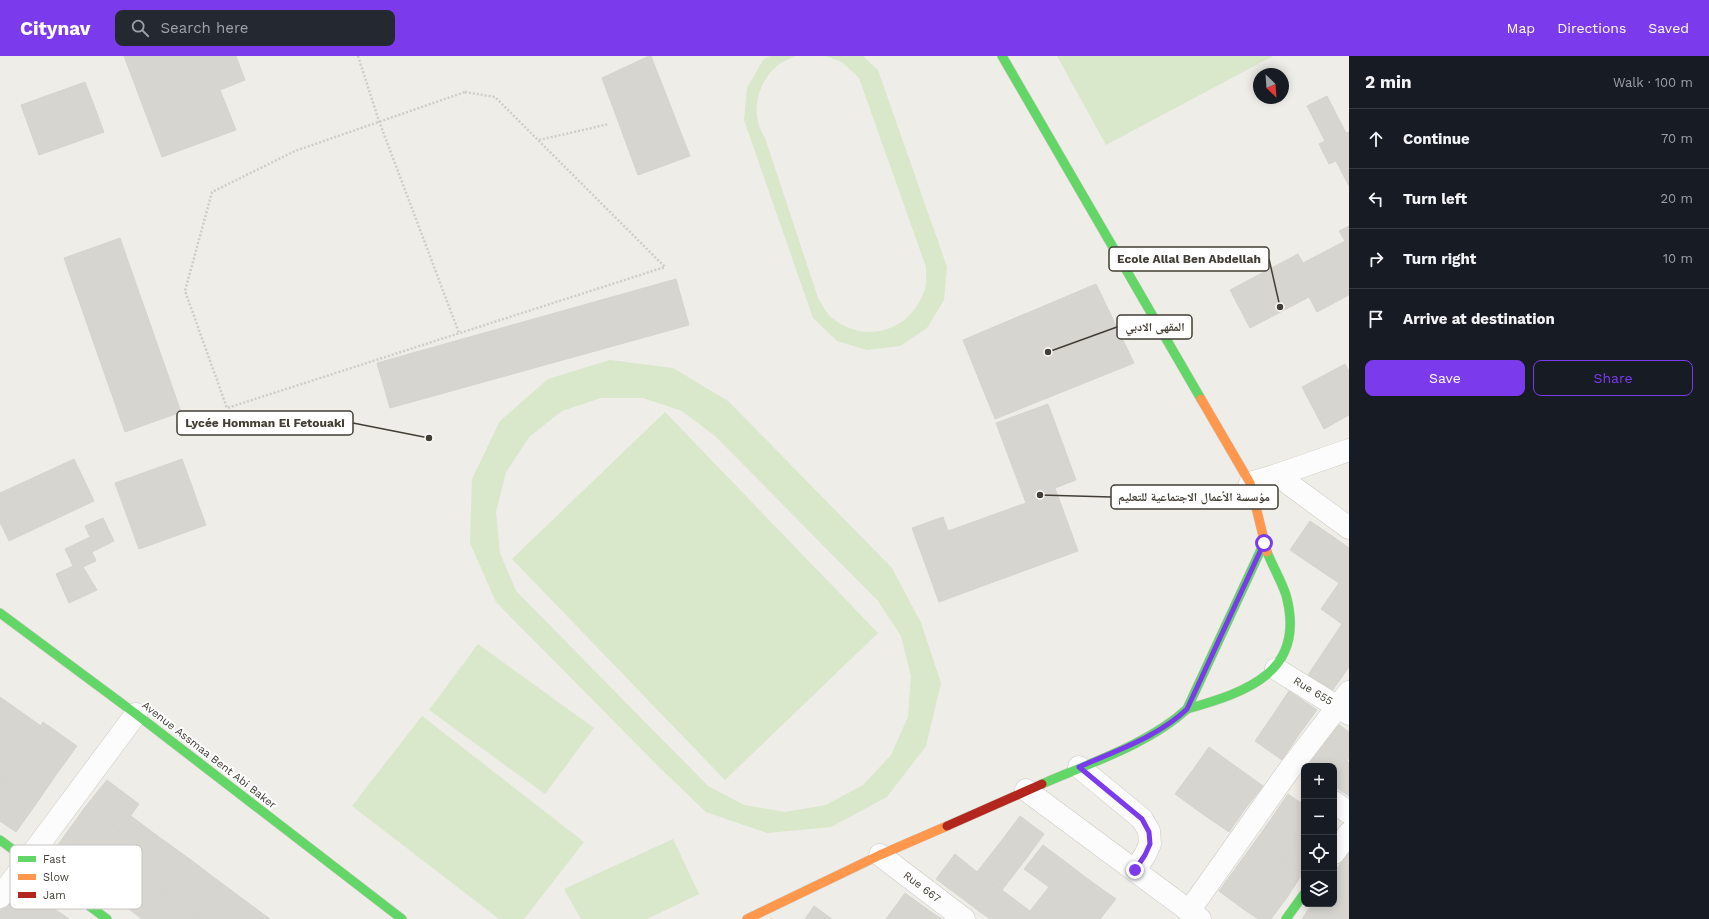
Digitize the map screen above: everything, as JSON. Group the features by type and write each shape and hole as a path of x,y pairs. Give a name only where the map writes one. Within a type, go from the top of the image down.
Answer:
{"street":[{"path":"1002,56 1250,483 1264,543 1286,595 1290,614 1291,633 1276,669 1253,686 1210,703 1187,709"},
{"path":"1250,483 1349,450"},
{"path":"1277,475 1349,528"},
{"path":"747,919 880,855 1135,743 1176,719 1187,709 1264,543"},
{"name":"Avenue Assmaa Bent Abi Baker","path":"0,612 136,714 402,919"},
{"name":"Rue 655","path":"1276,669 1345,704"},
{"path":"1026,790 1195,915 1297,775 1345,704"},
{"path":"39,845 136,714"},
{"path":"1079,767 1142,819 1149,832 1150,844 1135,870"},
{"path":"1337,804 1349,813"},
{"path":"1337,849 1349,833"},
{"path":"0,840 10,848"},
{"name":"Rue 667","path":"880,855 964,919"},
{"path":"0,897 10,884"},
{"path":"1286,919 1301,898"},
{"path":"93,909 107,919"}],"path":[{"path":"358,56 379,121 459,333"},
{"path":"465,92 495,97 665,267 227,408 185,291 212,192 295,151 379,121 465,92"},
{"path":"538,140 609,124"}],"green space":[{"path":"770,56 795,56 778,65 769,74 760,91 757,101 757,110 760,129 765,138 818,298 832,318 845,326 858,331 872,332 885,330 908,316 917,305 924,292 926,283 926,267 859,78 842,62 826,56 863,56 878,70 947,267 944,300 927,328 900,346 867,350 837,341 813,318 744,120 747,88 763,60"},
{"path":"1057,56 1273,56 1106,145"},
{"path":"610,360 673,368 728,401 892,568 921,623 941,683 926,746 887,797 831,827 767,833 706,812 660,768 496,602 470,543 472,479 500,421 548,379","holes":["601,398 643,398 682,411 715,436 878,601 901,636 911,676 908,717 891,755 863,785 826,805 785,812 744,805 708,786 516,591 500,553 496,512 506,472 529,437 562,411"]},
{"path":"665,412 878,633 725,780 512,559"},
{"path":"478,644 594,728 545,794 429,710"},
{"path":"422,716 584,842 524,919 499,919 352,806"},
{"path":"673,839 699,894 647,919 581,919 564,889"}],"building":[{"path":"124,56 236,56 245,80 220,90 236,130 162,157"},
{"path":"651,56 690,156 638,175 602,78"},
{"path":"85,82 104,132 39,155 21,105"},
{"path":"1327,96 1346,133 1349,132 1349,186 1336,161 1329,164 1319,144 1325,141 1307,106"},
{"path":"1349,226 1349,295 1317,312 1309,297 1250,328 1230,290 1298,254 1303,263 1345,241 1339,231"},
{"path":"120,238 181,412 125,432 64,258"},
{"path":"676,279 689,325 390,408 377,363"},
{"path":"1096,284 1134,363 995,419 963,340"},
{"path":"1345,364 1349,371 1349,415 1324,429 1302,387"},
{"path":"1048,404 1076,480 1055,488 1078,551 939,602 912,528 943,517 948,531 1026,503 996,423"},
{"path":"74,459 94,501 9,541 0,522 0,493"},
{"path":"182,459 206,525 139,549 115,483"},
{"path":"103,518 114,541 92,552 96,561 83,567 97,590 69,603 56,574 73,566 65,549 90,537 85,526"},
{"path":"1310,521 1335,538 1315,567 1290,550"},
{"path":"1335,538 1349,548 1349,569 1339,583 1315,567"},
{"path":"1349,569 1349,590 1339,583"},
{"path":"1339,583 1349,590 1349,615 1342,624 1321,609"},
{"path":"1349,615 1349,629 1342,624"},
{"path":"1342,624 1349,629 1349,664 1326,648"},
{"path":"1326,648 1349,664 1349,667 1332,691 1308,675"},
{"path":"1289,691 1317,710 1300,733 1273,715"},
{"path":"0,697 10,704 0,717"},
{"path":"10,704 41,726 15,763 0,753 0,717"},
{"path":"1273,715 1300,733 1282,760 1255,741"},
{"path":"43,722 77,746 56,775 23,752"},
{"path":"1337,723 1349,732 1349,758 1347,761 1322,745"},
{"path":"1322,745 1347,761 1337,776 1337,763 1310,763"},
{"path":"1209,747 1238,768 1221,792 1192,771"},
{"path":"23,752 56,775 36,804 2,781"},
{"path":"0,753 15,763 0,784"},
{"path":"1347,761 1349,763 1349,796 1337,788 1337,776"},
{"path":"1238,768 1263,786 1245,809 1221,792"},
{"path":"1192,771 1221,792 1204,815 1175,794"},
{"path":"107,780 139,804 120,831 86,806"},
{"path":"2,781 36,804 16,832 0,821 0,784"},
{"path":"1221,792 1245,809 1229,832 1204,815"},
{"path":"1288,794 1301,803 1301,834 1298,838 1271,819"},
{"path":"86,806 120,831 109,845 78,845 65,835"},
{"path":"131,816 159,837 142,860 142,845 108,845"},
{"path":"1020,816 1044,834 1026,859 1002,840"},
{"path":"1271,819 1298,838 1281,862 1254,843"},
{"path":"65,835 78,845 58,845"},
{"path":"159,837 191,860 166,892 142,874 142,860"},
{"path":"1298,838 1301,840 1301,876 1281,862"},
{"path":"1002,840 1026,859 1002,890 977,872"},
{"path":"1254,843 1281,862 1265,884 1238,865"},
{"path":"1043,845 1067,863 1049,887 1024,869"},
{"path":"1349,852 1349,874 1338,867"},
{"path":"955,854 977,872 959,896 936,879"},
{"path":"191,860 220,882 195,915 166,892"},
{"path":"1281,862 1301,876 1286,899 1265,884"},
{"path":"1067,863 1092,882 1073,906 1049,887"},
{"path":"1238,865 1265,884 1246,911 1219,891"},
{"path":"1338,867 1349,874 1349,910 1337,902"},
{"path":"977,872 1002,890 983,914 959,896"},
{"path":"142,874 166,892 147,919 142,919 129,909 142,909"},
{"path":"220,882 247,902 235,919 201,919 195,915"},
{"path":"1092,882 1116,899 1100,919 1090,919 1073,906"},
{"path":"1265,884 1286,899 1271,919 1258,919 1246,911"},
{"path":"1049,887 1073,906 1064,919 1040,919 1030,911"},
{"path":"1002,890 1030,911 1024,919 990,919 983,914"},
{"path":"166,892 195,915 192,919 147,919"},
{"path":"905,893 934,914 930,919 886,919"},
{"path":"10,898 10,909 46,909 39,919 0,919 0,911"},
{"path":"247,902 270,919 235,919"},
{"path":"1337,902 1349,910 1342,919 1314,919 1306,913 1310,907 1337,907"},
{"path":"814,906 832,919 805,919"},
{"path":"1073,906 1090,919 1064,919"},
{"path":"46,909 55,909 69,919 39,919"},
{"path":"1349,910 1349,919 1342,919"},
{"path":"1030,911 1040,919 1024,919"},
{"path":"1306,913 1314,919 1302,919"},
{"path":"934,914 942,919 930,919"},
{"path":"195,915 201,919 192,919"}],"traffic: fast":[{"path":"1002,56 1201,399"},
{"path":"1042,784 1137,743 1155,733 1187,709 1264,543"},
{"path":"1187,709 1231,695 1250,686 1267,674 1280,660 1288,643 1290,621 1286,595 1267,552"},
{"path":"0,613 136,714 402,919"},
{"path":"0,840 10,847"},
{"path":"1286,919 1301,898"},
{"path":"93,909 107,919"}],"traffic: slow":[{"path":"1201,399 1250,483 1267,552"},
{"path":"747,919 880,855 947,826"}],"traffic: jam":[{"path":"947,826 1042,784"}],"place":[{"name":"Ecole Allal Ben Abdellah","path":"1280,307"},
{"name":"المقهى الادبي","path":"1048,352"},
{"name":"Lycée Homman El Fetouaki","path":"429,438"},
{"name":"مؤسسة الأعمال الاجتماعية للتعليم","path":"1040,495"}],"route":[{"path":"1135,870 1150,844 1149,832 1142,819 1079,767 1135,743 1176,719 1187,709 1264,543"}]}
